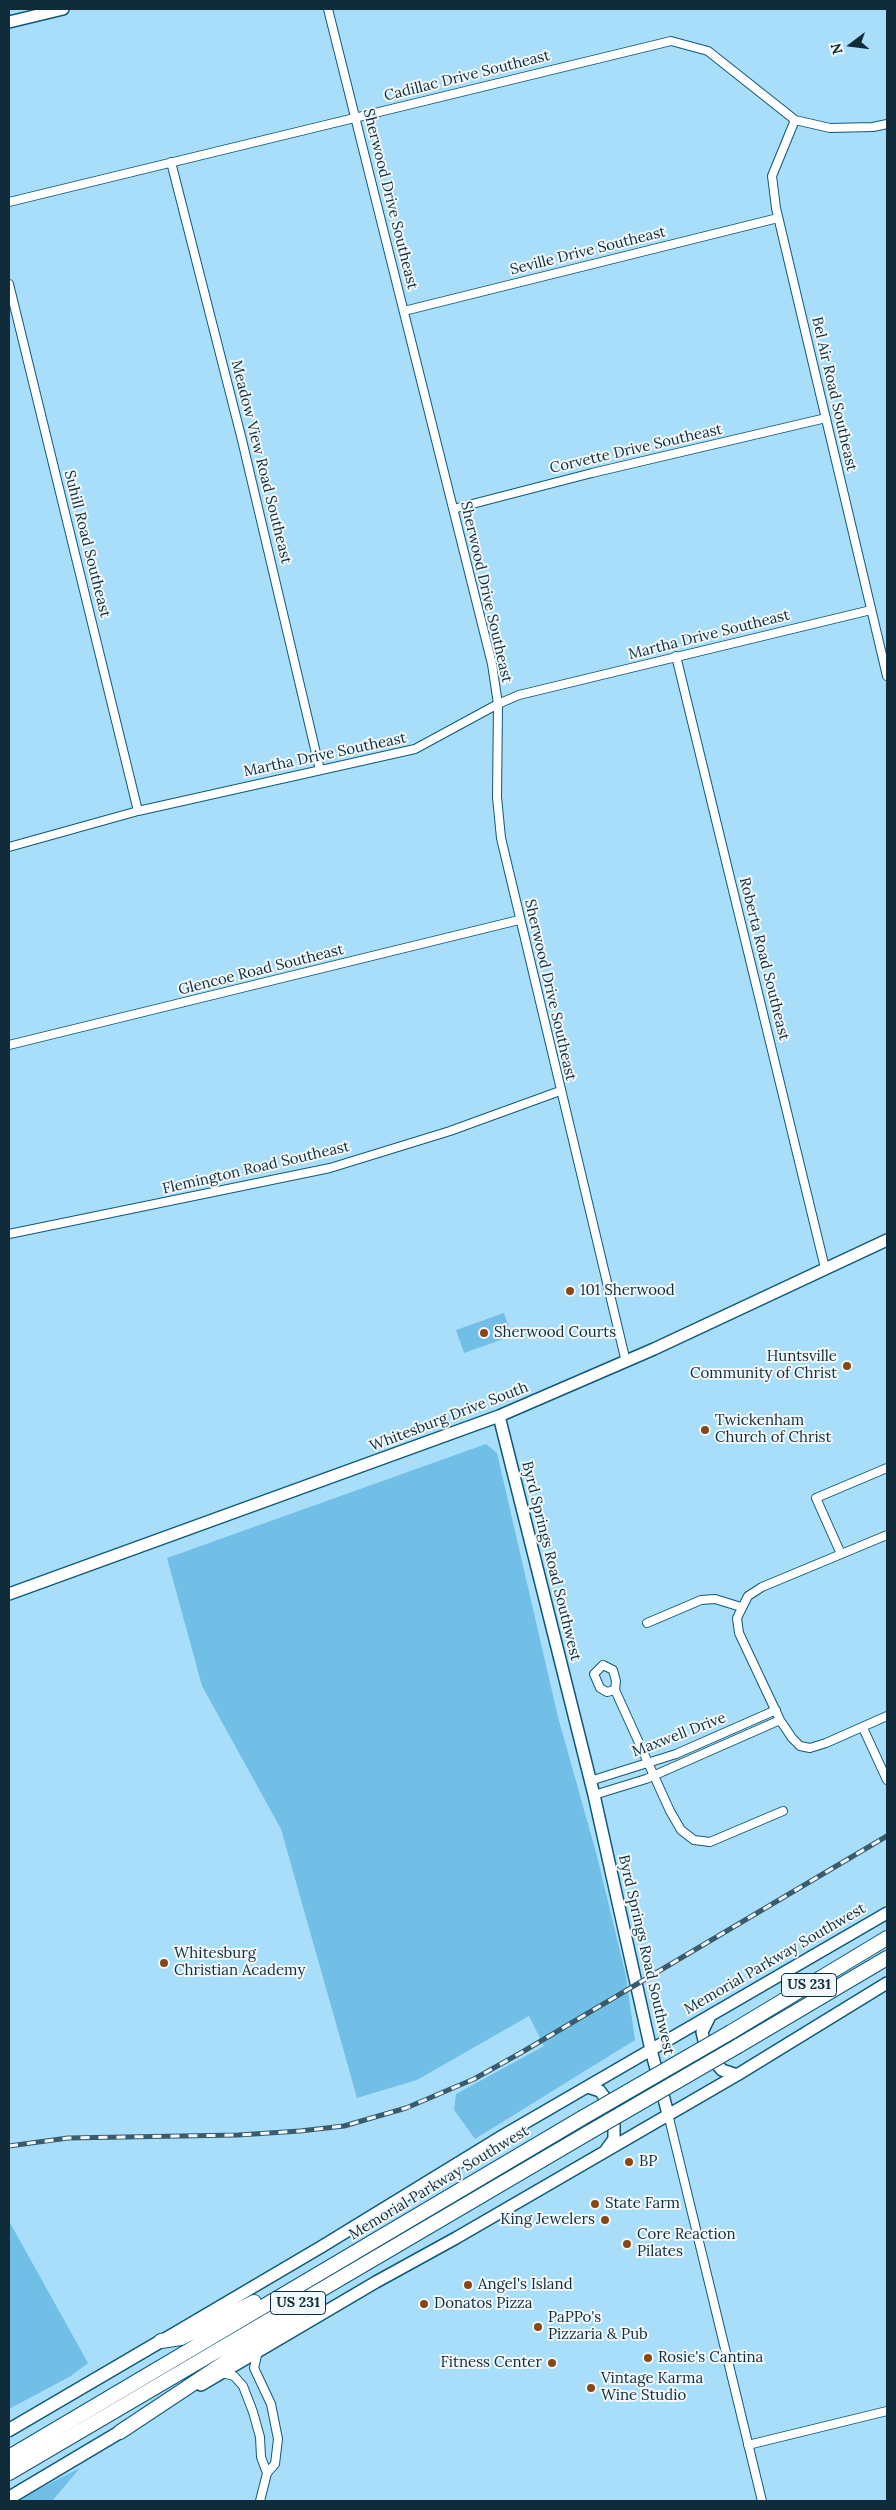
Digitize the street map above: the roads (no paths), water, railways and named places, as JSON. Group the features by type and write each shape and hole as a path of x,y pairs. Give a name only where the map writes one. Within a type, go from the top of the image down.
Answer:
{"highway":[{"name":"Memorial Parkway Southwest","path":"9,2457 335,2263 732,2032 887,1938"},
{"name":"Memorial Parkway Southwest","path":"9,2473 887,1958"},
{"path":"160,2341 181,2338 267,2295 310,2269 335,2263"},
{"path":"120,2432 325,2296 345,2275"}],"main road":[{"path":"9,22 63,9"},
{"name":"Whitesburg Drive South","path":"9,1594 500,1416 626,1362 887,1240"},
{"name":"Byrd Springs Road Southwest","path":"500,1416 594,1796 651,2050 668,2114"},
{"name":"Memorial Parkway Southwest","path":"9,2430 346,2232 504,2135 887,1913"},
{"path":"9,2498 738,2075 887,1983"},
{"path":"711,2014 702,2032 707,2053 722,2070 738,2075"},
{"path":"588,2087 600,2091 608,2102 614,2118 614,2139 605,2151"}],"street":[{"name":"Sherwood Drive Southeast","path":"328,9 492,664 498,704 497,797 501,838 519,920 626,1362"},
{"name":"Cadillac Drive Southeast","path":"9,202 671,41 708,51 795,120"},
{"path":"795,120 830,128 873,127 887,124"},
{"name":"Bel Air Road Southeast","path":"795,120 772,176 778,218 887,676"},
{"name":"Meadow View Road Southeast","path":"171,162 242,440 320,770"},
{"name":"Seville Drive Southeast","path":"404,311 778,218"},
{"name":"Suhill Road Southeast","path":"9,284 138,811"},
{"name":"Corvette Drive Southeast","path":"453,508 826,418"},
{"name":"Martha Drive Southeast","path":"9,847 138,811 415,750 498,704 519,695 871,610"},
{"name":"Roberta Road Southeast","path":"676,656 825,1268"},
{"name":"Glencoe Road Southeast","path":"9,1045 519,920"},
{"name":"Flemington Road Southeast","path":"9,1234 330,1168 450,1131 560,1091"},
{"path":"841,1554 816,1498 887,1468"},
{"path":"887,1534 762,1587 748,1596 737,1618 738,1633 780,1720 800,1746 810,1748 863,1728 887,1716"},
{"path":"647,1623 701,1600 715,1599 741,1607"},
{"path":"615,1690 681,1830 694,1840 710,1842 783,1811"},
{"name":"Maxwell Drive","path":"590,1781 676,1754 776,1710"},
{"path":"594,1796 654,1776 780,1720"},
{"path":"863,1728 887,1780"},
{"name":"Byrd Springs Road Southwest","path":"668,2114 762,2501"},
{"path":"258,2352 254,2368 271,2404 278,2439 275,2464 267,2473 260,2501"},
{"path":"222,2373 234,2376 243,2386 260,2436 261,2457 267,2473"},
{"path":"748,2444 887,2411"}],"railway":[{"path":"9,2146 68,2138 238,2135 300,2131 344,2126 406,2108 474,2079 524,2051 887,1836"}],"place":[{"name":"101 Sherwood","path":"570,1291"},
{"name":"Sherwood Courts","path":"484,1333"},
{"name":"Huntsville Community of Christ","path":"847,1366"},
{"name":"Twickenham Church of Christ","path":"705,1430"},
{"name":"Whitesburg Christian Academy","path":"164,1963"},
{"name":"BP","path":"629,2162"},
{"name":"State Farm","path":"595,2204"},
{"name":"King Jewelers","path":"605,2220"},
{"name":"Core Reaction Pilates","path":"627,2244"},
{"name":"Angel's Island","path":"468,2285"},
{"name":"Donatos Pizza","path":"424,2304"},
{"name":"PaPPo's Pizzaria & Pub","path":"538,2327"},
{"name":"Rosie's Cantina","path":"648,2358"},
{"name":"Fitness Center","path":"552,2363"},
{"name":"Vintage Karma Wine Studio","path":"591,2388"}]}
